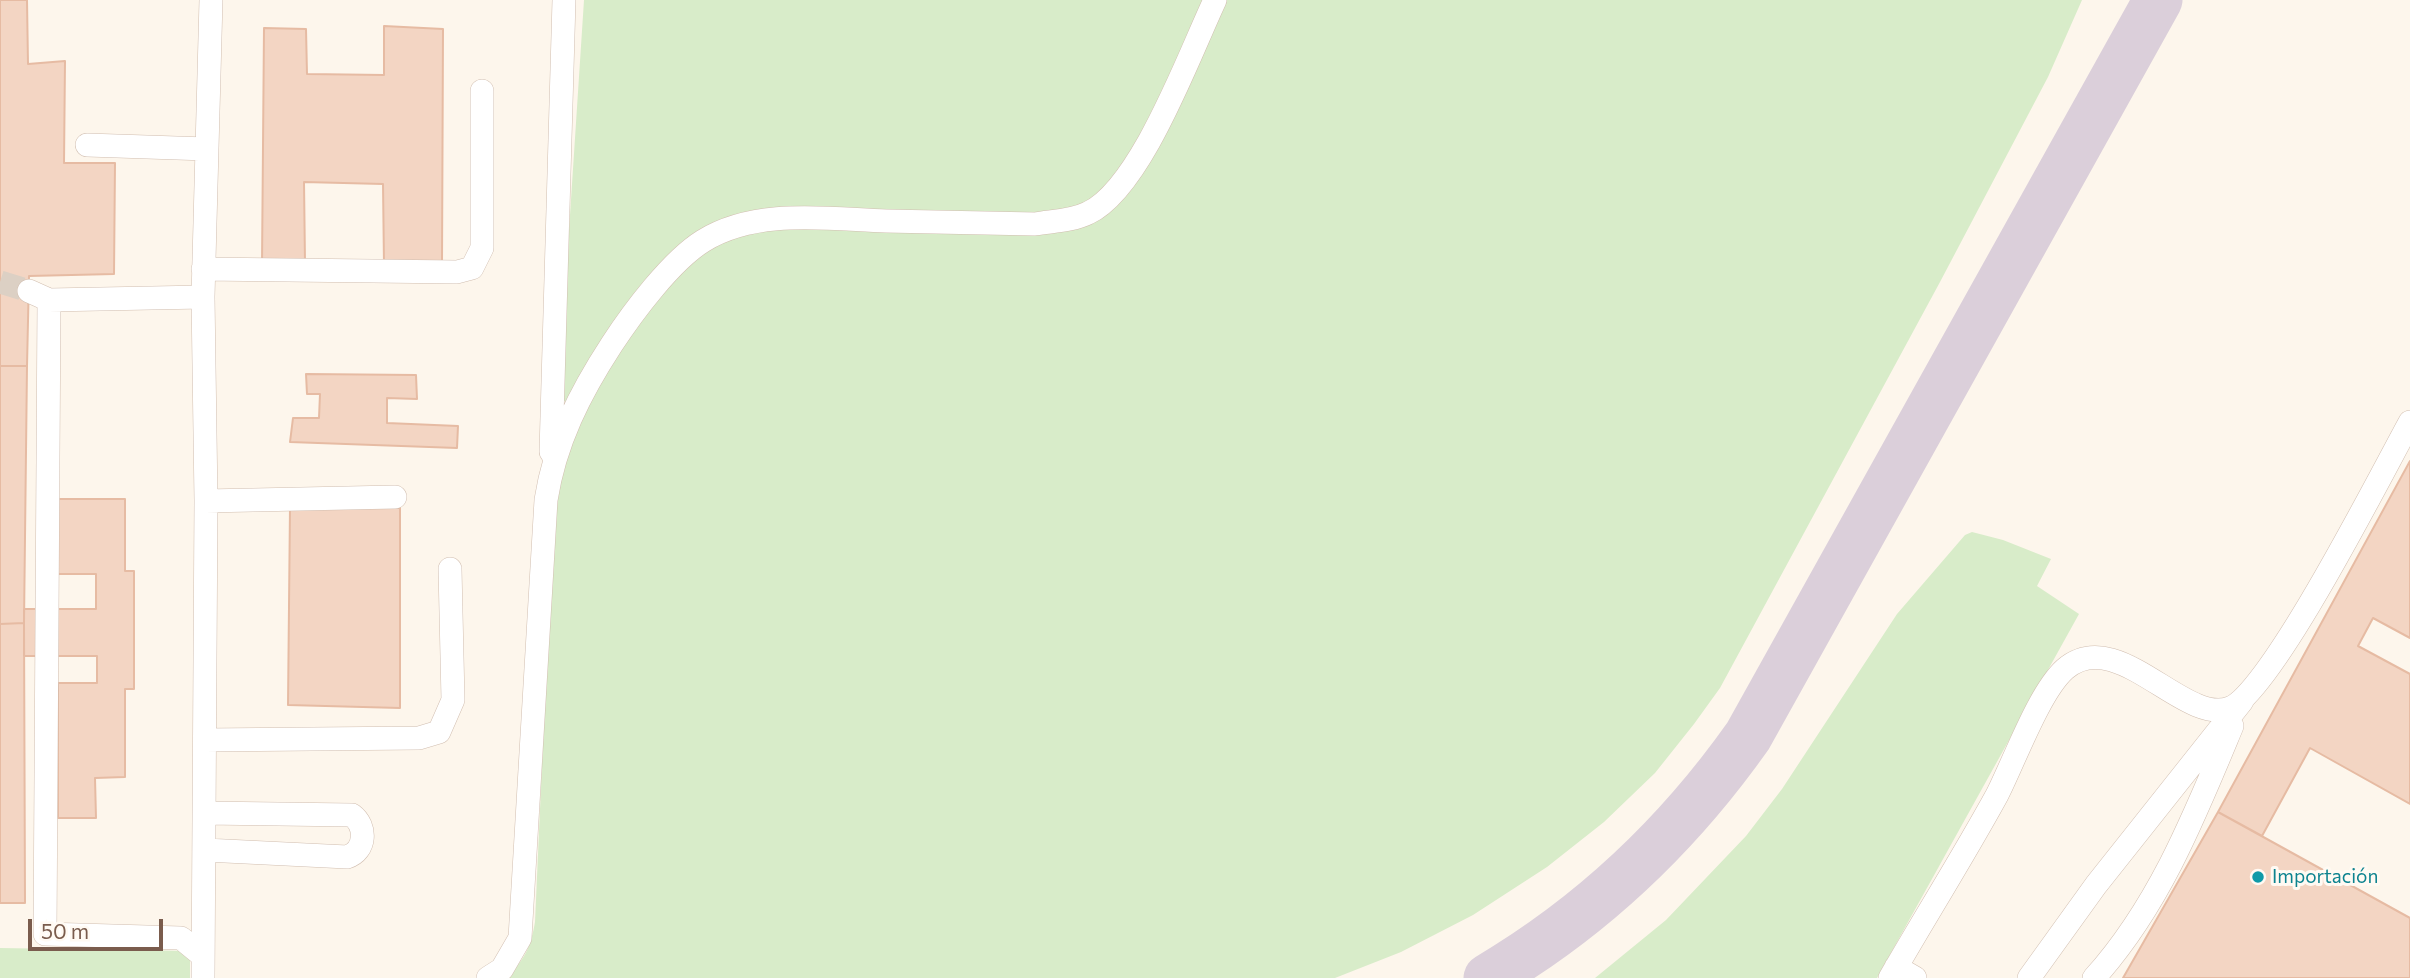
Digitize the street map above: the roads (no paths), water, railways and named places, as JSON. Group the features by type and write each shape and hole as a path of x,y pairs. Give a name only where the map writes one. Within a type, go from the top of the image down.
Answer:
{"lane":[{"path":"203,970 206,501 203,296 211,0"},
{"path":"488,978 502,969 520,938 551,466 564,0"},
{"path":"551,466 573,411 621,331 679,262 702,242 730,228 792,219 1035,224 1074,218 1108,201 1123,185 1144,151 1215,0"},
{"path":"204,269 457,272 472,268 482,248 482,91"},
{"path":"87,145 206,149"},
{"path":"203,296 39,295 45,934 181,938 203,970 218,978"},
{"path":"2029,978 2096,885 2288,640 2410,422"},
{"path":"206,501 396,497"},
{"path":"205,740 419,738 439,732 453,700 450,569"},
{"path":"1900,974 2049,691 2065,669 2086,657 2106,658 2132,668 2186,699 2216,710 2230,708 2243,700"},
{"path":"2094,978 2150,905 2199,804 2243,700"},
{"path":"205,813 352,815 359,820 363,830 361,844 352,856 347,857 205,850"}],"tunnel":[{"path":"0,282 29,291"}],"place":[{"name":"Importación","path":"2258,877"}]}
